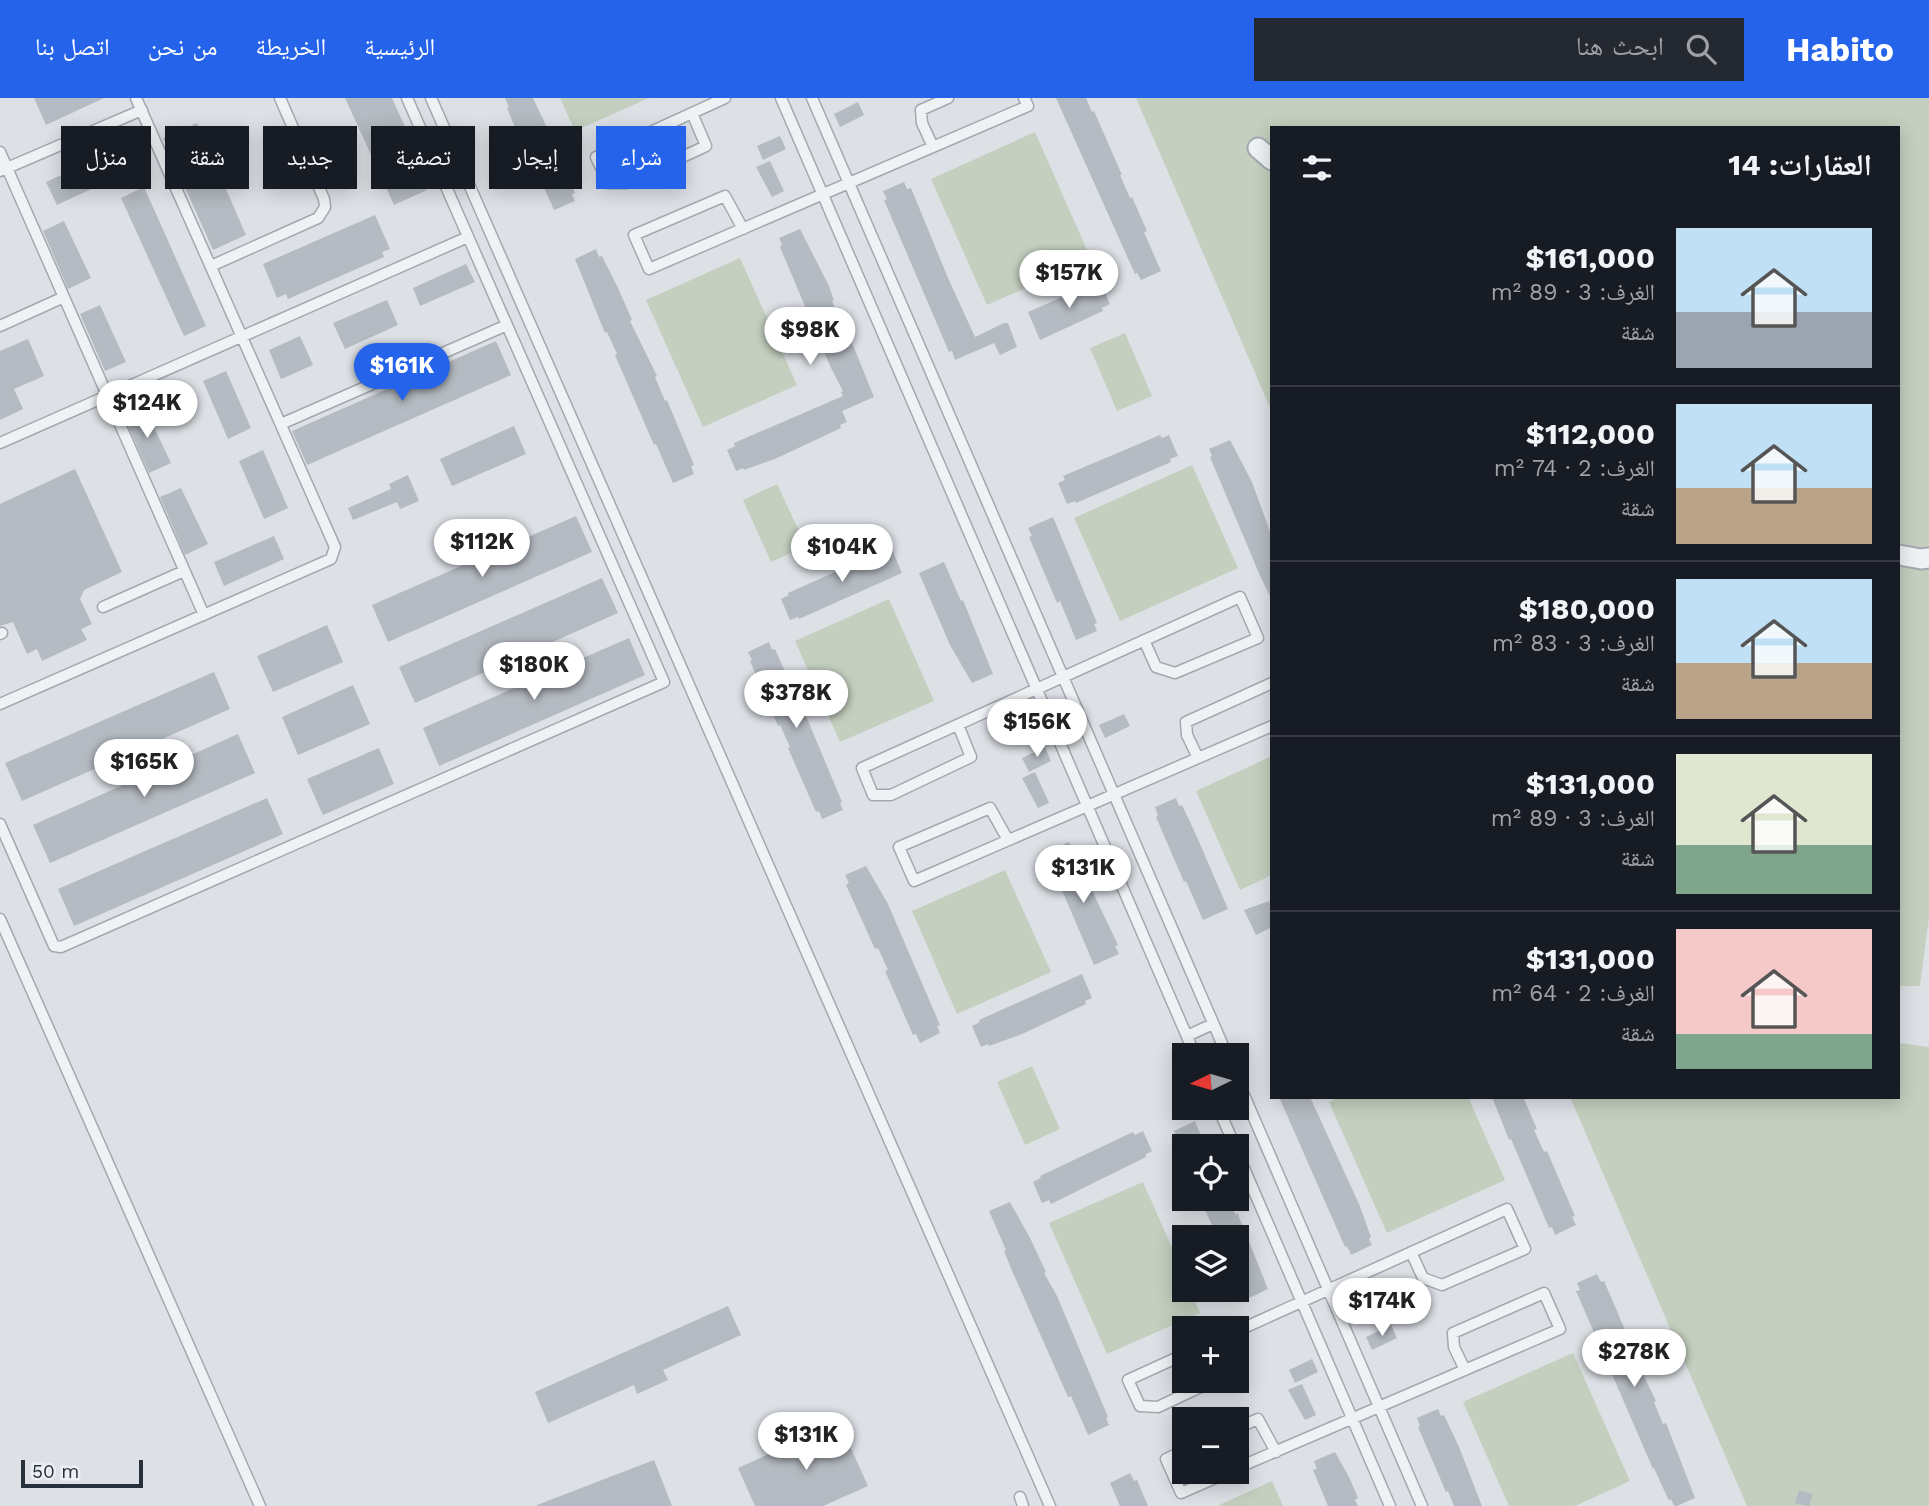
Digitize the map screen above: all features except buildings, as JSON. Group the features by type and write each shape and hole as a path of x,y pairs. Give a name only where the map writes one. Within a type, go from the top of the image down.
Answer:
{"street":[{"path":"1900,555 1929,558"}],"lane":[{"path":"0,704 331,559 335,547 136,98"},
{"path":"211,266 318,218 323,211 324,199 280,98"},
{"path":"0,824 54,946 61,947 664,682 407,98"},
{"path":"431,98 1050,1506"},
{"path":"692,113 706,146 626,183 608,183 596,157 692,113 725,98"},
{"path":"781,98 1190,1043"},
{"path":"812,98 1222,1043"},
{"path":"933,147 922,123 921,110 948,98"},
{"path":"743,229 725,196 634,235 649,270 1028,106 1024,98"},
{"path":"4,169 142,110"},
{"path":"0,152 4,169 64,297 204,615"},
{"path":"0,443 468,237"},
{"path":"0,326 64,297"},
{"path":"281,424 507,325"},
{"path":"103,607 184,571"},
{"path":"958,724 971,757 891,795 873,795 862,768 958,724 1037,689 1144,640 1240,597 1258,638 1175,673 1156,667 1144,640"},
{"path":"1198,758 1187,735 1186,722 1270,684"},
{"path":"1009,840 990,808 899,847 914,881 1114,795 1270,727"},
{"path":"0,919 260,1506"},
{"path":"1187,1036 1213,1024"},
{"path":"1250,1109 1423,1506"},
{"path":"1249,1180 1390,1506"},
{"path":"1249,1325 1328,1289 1507,1209 1525,1249 1442,1285 1423,1278 1411,1252"},
{"path":"1249,1463 1353,1419 1560,1329 1544,1293 1453,1334 1454,1347 1465,1370"},
{"path":"1172,1360 1128,1380 1140,1406 1158,1406 1187,1393"},
{"path":"1249,1423 1258,1419 1276,1452"},
{"path":"1172,1456 1166,1459 1172,1473"},
{"path":"1177,1484 1181,1493 1202,1484"}],"green space":[{"path":"560,98 649,98 582,128 573,126"},
{"path":"1136,98 1929,98 1929,916 1920,986 1900,986 1900,126 1270,126 1270,407"},
{"path":"1035,132 1091,259 987,305 931,179"},
{"path":"740,258 797,385 703,427 646,300"},
{"path":"1125,333 1152,396 1117,411 1090,348"},
{"path":"1192,465 1238,568 1120,621 1074,518"},
{"path":"777,484 806,546 771,562 743,500"},
{"path":"889,599 934,701 840,742 795,641"},
{"path":"1270,757 1270,876 1240,890 1196,791"},
{"path":"1005,870 1051,972 957,1014 912,911"},
{"path":"1900,1043 1929,1047 1929,1506 1747,1506 1571,1099 1900,1099"},
{"path":"1032,1066 1060,1129 1025,1145 997,1082"},
{"path":"1335,1099 1469,1099 1505,1180 1387,1233 1329,1102"},
{"path":"1143,1182 1172,1248 1172,1302 1195,1302 1200,1313 1193,1316 1172,1316 1172,1325 1107,1354 1049,1223"},
{"path":"1573,1353 1630,1481 1575,1506 1509,1506 1463,1402"},
{"path":"1272,1481 1283,1506 1217,1506"}]}
